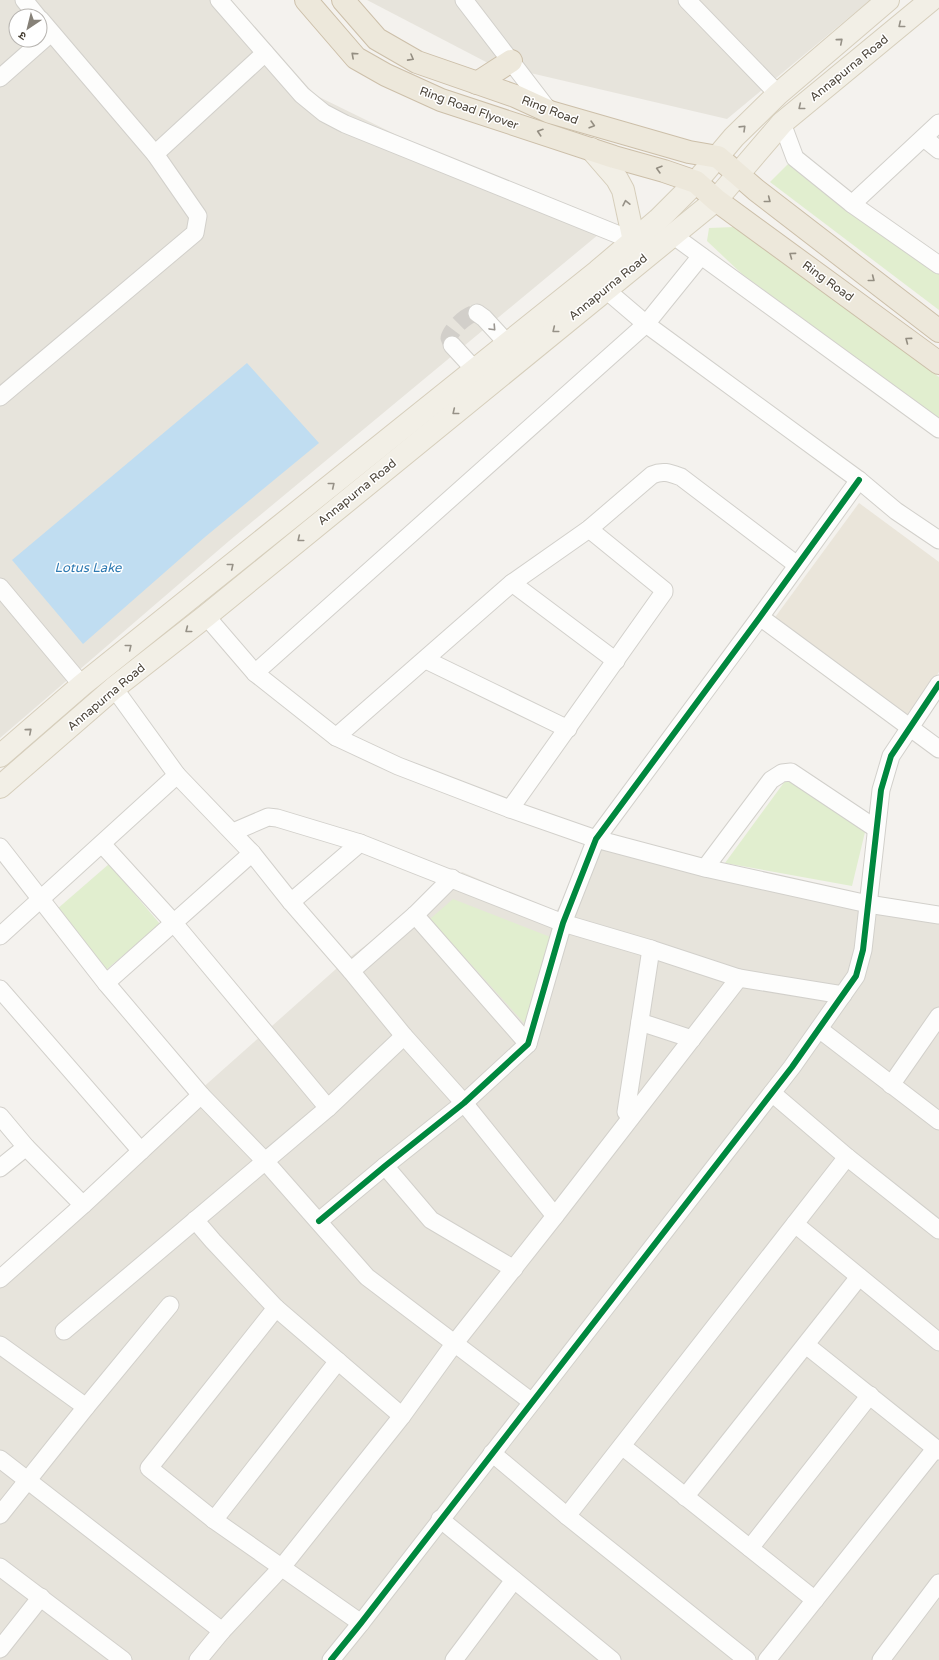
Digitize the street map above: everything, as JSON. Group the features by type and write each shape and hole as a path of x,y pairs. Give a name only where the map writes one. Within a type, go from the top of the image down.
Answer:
{"highway":[{"name":"Ring Road Flyover","path":"306,0 356,58 386,75 441,100 591,149"},
{"path":"343,0 377,39 417,62 477,83 511,61"},
{"name":"Ring Road","path":"477,83 515,96 550,112 689,152 718,157"},
{"path":"591,149 696,182"},
{"path":"718,157 738,176 939,331"},
{"name":"Ring Road","path":"696,182 716,200 843,291 939,364"}],"main road":[{"name":"Annapurna Road","path":"0,756 82,685 508,344 634,241 658,220 696,182 734,136 778,94 888,0"},
{"name":"Annapurna Road","path":"0,787 114,688 206,616 605,290 674,236 716,200 782,123 931,0"},
{"path":"591,149 617,179 623,190 634,241"}],"street":[{"path":"24,0 30,8"},
{"path":"219,0 302,95 324,113 345,124 634,241"},
{"path":"464,0 550,112"},
{"path":"687,0 778,94"},
{"path":"0,397 195,233 198,216 155,154 48,29"},
{"path":"0,78 51,33"},
{"path":"155,154 265,53"},
{"path":"782,123 794,158 852,204 939,265"},
{"path":"852,204 939,123"},
{"path":"924,138 939,150"},
{"path":"674,236 939,430"},
{"path":"255,673 646,324 701,256"},
{"path":"605,290 646,324 859,480 896,511 939,540"},
{"path":"477,313 484,318 508,344"},
{"path":"452,345 475,370"},
{"path":"336,737 426,660 512,583 589,529 652,475 660,472 669,472 682,477 797,565"},
{"path":"318,1221 384,1166 464,1103 528,1044 563,923 596,839 859,480"},
{"path":"510,809 660,600 664,592 664,590 589,529"},
{"path":"512,583 616,661"},
{"path":"0,587 82,685"},
{"path":"206,616 255,673 336,737 398,766 510,809 596,839 705,868 868,904 939,915"},
{"path":"760,617 910,726 939,749"},
{"path":"426,660 568,729"},
{"path":"331,1660 772,1093 856,976 863,950 875,828 881,790 891,756 939,684"},
{"path":"114,688 177,775 252,853 291,902 351,971 404,1036 464,1103 555,1216"},
{"path":"705,868 771,780 785,772 791,772 875,828"},
{"path":"0,936 177,775"},
{"path":"233,832 268,818 277,818 360,843 563,923 651,949 739,978 843,995"},
{"path":"291,902 360,843"},
{"path":"102,844 173,922 328,1108"},
{"path":"0,847 106,984 201,1095 264,1161 367,1277 532,1402"},
{"path":"106,984 173,922 252,853"},
{"path":"351,971 415,915 452,878"},
{"path":"415,915 528,1044"},
{"path":"632,1117 626,1112 651,949"},
{"path":"198,1660 222,1631 282,1566 402,1416 454,1344 739,978"},
{"path":"0,989 141,1151"},
{"path":"891,1085 939,1016"},
{"path":"640,1022 692,1039"},
{"path":"819,1029 939,1121"},
{"path":"64,1331 328,1108 404,1036"},
{"path":"772,1093 847,1157 939,1230"},
{"path":"0,1279 83,1205 201,1095"},
{"path":"0,1116 26,1147 83,1205"},
{"path":"0,1168 26,1147"},
{"path":"568,1516 847,1157"},
{"path":"384,1166 431,1220 514,1268"},
{"path":"195,1220 276,1308 402,1416"},
{"path":"795,1224 939,1342"},
{"path":"685,1497 859,1277"},
{"path":"0,1515 170,1305"},
{"path":"276,1308 149,1468 214,1520 282,1566 361,1623"},
{"path":"0,1345 86,1407"},
{"path":"767,1660 937,1450 806,1345"},
{"path":"214,1520 338,1361"},
{"path":"750,1548 870,1395"},
{"path":"622,1446 815,1600"},
{"path":"492,1453 747,1660"},
{"path":"0,1460 28,1480 222,1631"},
{"path":"440,1519 612,1660"},
{"path":"0,1567 123,1660"},
{"path":"460,1658 514,1580"},
{"path":"881,1660 939,1583"},
{"path":"0,1649 41,1597"}],"shaded area":[{"path":"0,0 231,0 315,95 599,234 229,541 0,738"},
{"path":"367,0 870,0 727,119 488,63"},
{"path":"859,503 939,562 939,672 906,717 773,620"},
{"path":"600,835 875,899 939,911 939,1660 0,1660 0,1268 345,961 462,872 556,912"}],"green space":[{"path":"790,162 939,272 939,310 770,182"},
{"path":"735,227 939,377 939,419 742,274 707,241 709,228"},
{"path":"788,777 866,828 852,886 725,863"},
{"path":"109,864 160,924 106,970 56,910"},
{"path":"453,899 553,938 526,1025 430,919"}],"water":[{"name":"Lotus Lake","path":"247,363 319,443 205,537 83,644 12,560"}],"tunnel":[{"path":"452,345 449,338 456,326 469,316 477,313"}],"cycle path":[{"path":"319,1221 464,1103 528,1044 563,923 596,839 859,480"},
{"path":"331,1660 792,1067 856,976 863,950 881,790 891,756 939,684"}]}
